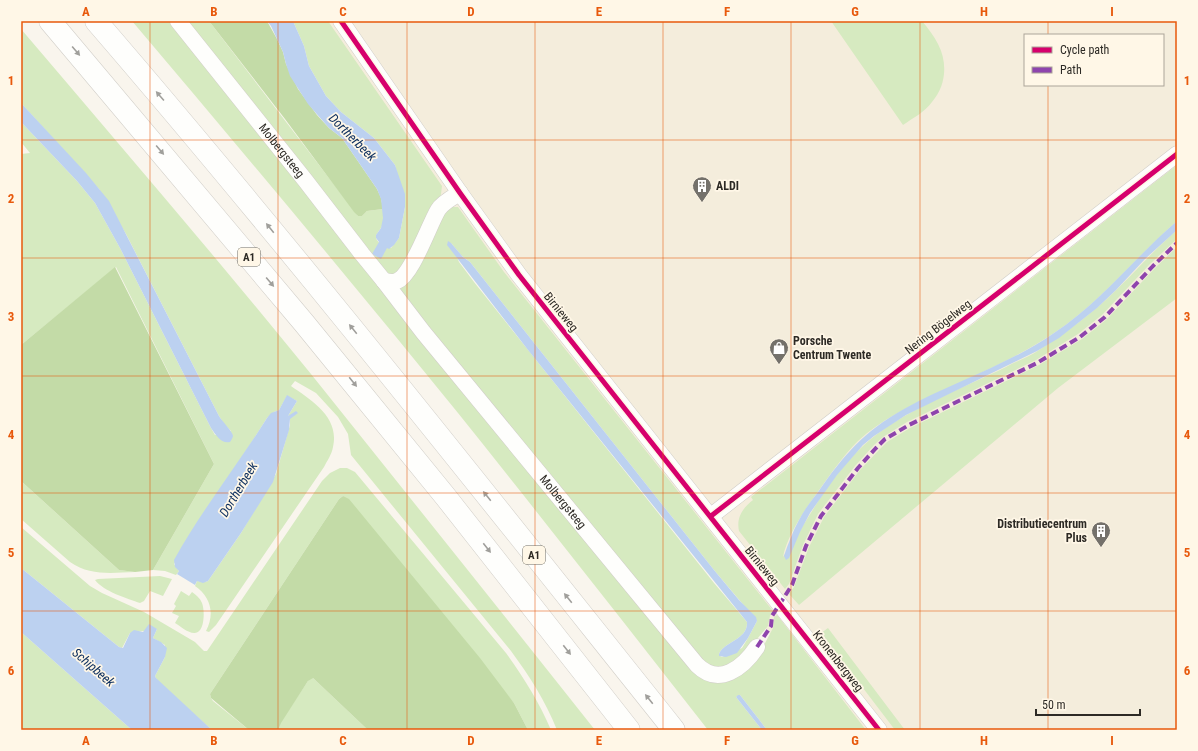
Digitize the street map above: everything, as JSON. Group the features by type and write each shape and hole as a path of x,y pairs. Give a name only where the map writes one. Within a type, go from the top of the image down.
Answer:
{"highway":[{"name":"A1","path":"50,21 309,329 445,496 629,730"},
{"name":"A1","path":"96,21 184,124 385,368 674,730"}],"street":[{"name":"Molbergsteeg","path":"178,21 463,382 697,665 710,674 720,675 737,669 757,647"},
{"name":"Birnieweg","path":"341,21 460,193 519,275 780,604"},
{"name":"Nering Bögelweg","path":"711,516 1177,154"},
{"path":"384,281 394,282 402,278 425,240 438,209 460,193"},
{"name":"Kronenbergweg","path":"780,604 879,730"}],"shaded area":[{"path":"319,21 1177,21 1177,730 843,730 496,276"}],"green space":[{"path":"132,21 171,21 708,677 764,645 773,628 774,617 777,615 866,730 767,730 740,695 736,697 762,730 708,730 458,413 296,216"},
{"path":"185,21 209,21 358,216 362,216 367,211 383,209 383,223 376,236 376,239 387,248 391,248 399,238 405,207 395,165 374,138 341,112 326,96 309,66 304,46 293,21 328,21 442,186 439,202 399,273 389,276"},
{"path":"209,21 267,21 283,52 286,64 298,89 317,115 329,128 342,138 377,189 381,198 383,209 367,211 362,216 358,216 354,212 285,119"},
{"path":"831,21 922,21 938,44 943,59 943,82 937,96 919,115 903,125"},
{"path":"21,29 167,200 275,330 595,730 557,730 537,689 511,651 351,455 348,434 338,417 316,393 295,381 291,386 307,397 322,410 328,418 334,436 331,455 216,625 209,632 206,631 209,625 211,612 210,606 205,595 195,586 197,581 208,581 241,533 276,474 290,425 290,419 288,416 297,401 287,396 279,410 267,418 174,564 179,571 176,575 165,571 153,570 214,464 116,267 21,345 21,154 30,153 21,142 21,122 77,181 95,203 120,248 215,435 231,431 219,416 126,234 99,189 21,103"},
{"path":"1177,165 1177,221 1087,308 1054,333 1011,358 905,409 885,420 867,433 841,460 807,508 792,532 783,557 830,484 864,445 879,433 913,411 1039,350 1088,315 1115,291 1177,230 1177,239 1150,264 1102,315 1078,334 1036,360 907,422 883,437 874,445 855,466 818,514 803,545 789,584 785,589 739,531 739,517 746,506 753,500 751,497"},
{"path":"452,207 458,207 504,272 773,611 770,616 768,626 737,663 710,670 446,354 398,286 438,219","holes":["451,243 462,256 470,262 714,570 757,621 742,648 722,657 720,656 719,654 726,646 744,633 747,622 714,583 474,282 459,262"]},
{"path":"1177,247 1177,298 1058,388 799,605 789,594 794,587 809,547 824,517 860,470 887,442 910,428 1039,365 1082,339 1107,319"},
{"path":"115,267 214,464 153,570 135,572 119,570 21,481 21,345"},
{"path":"340,468 347,468 355,472 506,653 531,690 551,730 528,730 514,703 343,496 339,499 210,694 213,701 249,730 212,730 158,682 155,676 165,657 165,645 153,638 157,629 130,633 122,648 119,647 21,568 21,527 90,586 144,612 195,642 204,651 207,651 322,481 330,473"},
{"path":"21,481 119,570 135,572 93,572 85,570 70,562 21,519"},
{"path":"343,496 349,499 480,658 514,703 528,730 368,730 313,678 308,681 278,730 249,730 211,698 210,694 339,499"},
{"path":"160,576 172,579 163,596 150,591 144,601 140,603 104,588 95,580 98,579"},
{"path":"181,591 189,596 192,592 202,603 204,611 203,621 198,632 189,632 175,623 179,616 172,613 176,606 174,604"},
{"path":"828,628 905,730 895,730 821,633"},
{"path":"21,632 132,730 21,730"},
{"path":"310,678 313,678 368,730 278,730 280,723"}],"water":[{"name":"Dortherbeek","path":"267,21 293,21 304,46 309,66 326,96 341,112 374,138 395,165 405,194 405,207 399,238 394,245 389,249 387,248 381,259 372,254 379,242 376,235 381,228 383,218 381,199 377,189 342,138 329,128 308,104 290,76 283,52 271,26"},
{"path":"21,103 86,173 109,201 219,416 233,434 230,442 224,442 221,440 211,428 120,248 95,203 77,181 21,122"},
{"path":"1177,221 1177,230 1145,259 1097,308 1059,338 1037,351 906,415 863,445 837,475 810,513 789,558 786,560 784,556 789,542 805,509 836,467 866,435 890,417 904,409 1018,355 1054,333 1087,307"},
{"path":"448,241 463,257 470,262 714,570 739,600 756,617 757,621 748,638 737,653 726,657 719,656 726,646 744,633 747,622 528,350 447,245"},
{"name":"Dortherbeek","path":"287,395 297,401 288,416 296,411 298,413 290,419 289,430 273,482 241,533 208,581 203,583 197,581 195,585 177,574 179,571 175,567 174,560 207,506 244,454 267,418 271,413 279,410"},
{"name":"Schipbeek","path":"21,568 119,647 123,648 130,633 134,630 143,632 149,624 157,629 153,638 161,642 167,648 165,657 155,676 156,678 212,730 132,730 21,632"},
{"path":"740,695 767,730 762,730 736,697"}],"marked path":[{"path":"757,647 771,626 772,616 792,585 806,546 821,516 858,468 885,439 909,425 1037,363 1080,337 1105,317 1177,243"}],"cycle path":[{"path":"341,21 460,193 519,275 879,730"},
{"path":"711,516 1177,154"}],"place":[{"name":"ALDI","path":"702,203"},
{"name":"Porsche Centrum Twente","path":"779,365"},
{"name":"Distributiecentrum Plus","path":"1101,548"}]}
